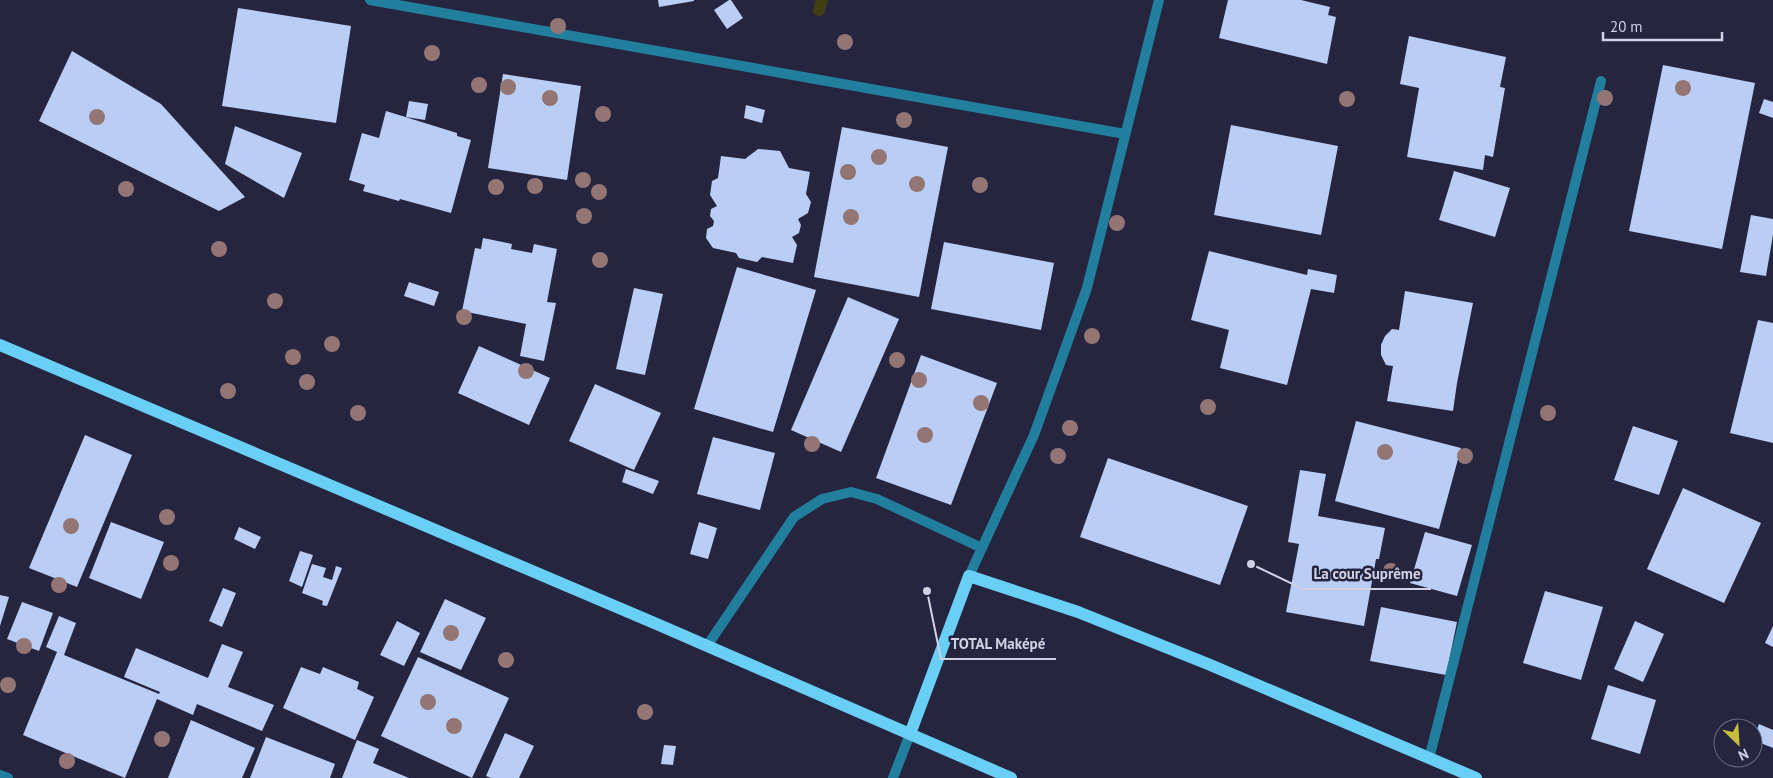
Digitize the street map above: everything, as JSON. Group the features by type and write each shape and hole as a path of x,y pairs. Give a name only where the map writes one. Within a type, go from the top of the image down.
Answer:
{"main road":[{"path":"0,345 707,646 1011,778"},
{"path":"910,734 969,576 1078,612 1208,664 1476,778"}],"street":[{"path":"370,0 1125,134"},
{"path":"969,576 1034,435 1087,288 1159,0"},
{"path":"1429,759 1601,81"},
{"path":"707,646 794,517 822,499 851,492 877,499 982,548"},
{"path":"893,778 910,734"},
{"path":"0,774 8,778"}],"building":[{"path":"658,0 694,0 694,1 659,7"},
{"path":"731,0 743,18 727,29 714,10"},
{"path":"1228,0 1301,0 1330,7 1328,15 1336,17 1327,64 1219,38"},
{"path":"238,8 351,26 336,123 222,106"},
{"path":"1409,36 1506,57 1500,87 1505,88 1493,157 1485,155 1483,170 1407,157 1419,88 1400,84"},
{"path":"72,51 161,104 245,197 219,211 39,121"},
{"path":"1663,65 1755,83 1722,249 1629,231"},
{"path":"503,74 581,86 567,180 488,168"},
{"path":"1764,99 1773,102 1773,118 1759,113"},
{"path":"409,101 428,104 425,120 406,117"},
{"path":"746,105 765,110 762,123 744,118"},
{"path":"386,111 457,133 457,136 471,140 451,213 363,191 365,185 349,180 362,133 379,138"},
{"path":"1231,125 1338,146 1321,235 1214,215"},
{"path":"235,126 302,153 284,198 225,164"},
{"path":"842,127 948,147 919,297 814,277"},
{"path":"758,149 780,151 789,168 810,172 806,194 811,202 808,213 798,219 801,225 799,233 792,237 797,245 793,263 762,257 757,262 739,258 736,253 713,248 706,238 707,229 713,226 714,221 710,216 711,209 717,206 710,195 712,181 718,178 721,156 745,159"},
{"path":"1454,171 1510,188 1495,237 1439,220"},
{"path":"1751,215 1773,219 1773,235 1766,276 1740,272"},
{"path":"483,238 512,244 511,249 532,253 534,244 557,249 547,302 556,303 544,361 520,356 526,324 462,311 475,248 481,249"},
{"path":"944,242 1054,263 1041,330 931,309"},
{"path":"1209,251 1307,275 1308,269 1337,275 1334,293 1311,289 1287,385 1220,368 1229,330 1191,320"},
{"path":"737,267 816,290 773,432 694,409"},
{"path":"409,282 439,292 434,306 404,296"},
{"path":"634,288 663,294 645,375 616,369"},
{"path":"1405,291 1473,303 1453,411 1387,401 1393,366 1386,365 1381,355 1381,345 1385,336 1392,329 1399,330"},
{"path":"848,297 899,319 841,452 791,430"},
{"path":"1758,320 1773,323 1773,443 1730,433"},
{"path":"479,346 550,378 529,425 458,393"},
{"path":"921,355 997,383 951,505 876,478"},
{"path":"595,384 661,413 634,470 569,441"},
{"path":"1356,421 1461,448 1439,529 1335,501"},
{"path":"1633,426 1678,441 1659,495 1614,480"},
{"path":"85,435 132,455 77,587 29,568"},
{"path":"713,437 775,453 760,510 697,494"},
{"path":"1108,458 1248,506 1220,585 1080,537"},
{"path":"626,469 659,481 653,494 622,482"},
{"path":"1300,470 1326,474 1318,516 1385,528 1379,559 1376,559 1364,626 1286,612 1299,544 1288,542"},
{"path":"1683,488 1761,523 1724,603 1647,569"},
{"path":"111,522 164,542 141,599 89,578"},
{"path":"699,522 717,528 708,559 690,554"},
{"path":"239,527 261,537 255,549 234,539"},
{"path":"1425,532 1472,545 1457,596 1410,583"},
{"path":"300,551 313,555 302,587 289,581"},
{"path":"312,564 326,568 323,577 332,580 336,566 342,568 327,606 322,605 323,601 302,593"},
{"path":"223,588 236,593 222,627 209,621"},
{"path":"1545,591 1603,607 1581,680 1523,663"},
{"path":"0,595 9,597 0,626"},
{"path":"445,599 486,618 461,670 420,652"},
{"path":"22,602 53,613 39,651 7,639"},
{"path":"1381,607 1457,622 1446,675 1370,661"},
{"path":"59,616 76,623 64,655 159,694 160,692 124,677 136,648 208,678 222,644 243,652 228,687 274,705 262,731 197,704 193,715 157,699 125,778 23,735 57,652 46,647"},
{"path":"397,621 420,633 404,666 380,655"},
{"path":"1635,621 1664,634 1643,682 1614,669"},
{"path":"1773,626 1773,647 1765,643"},
{"path":"418,657 509,698 472,778 381,736"},
{"path":"301,667 320,674 323,667 359,682 357,689 374,697 355,740 283,708"},
{"path":"1608,685 1656,700 1640,754 1591,739"},
{"path":"191,720 255,748 242,778 168,778"},
{"path":"1763,726 1773,730 1773,748 1763,744"},
{"path":"505,733 534,746 519,778 491,778 486,776"},
{"path":"266,737 335,764 330,778 250,778"},
{"path":"357,740 379,749 373,763 409,778 342,778"},
{"path":"664,745 676,746 673,765 661,764"}],"waterway":[{"path":"819,10 822,0"}],"place":[{"name":"La cour Suprême","path":"1251,564"},
{"name":"TOTAL Maképé","path":"927,591"}]}
